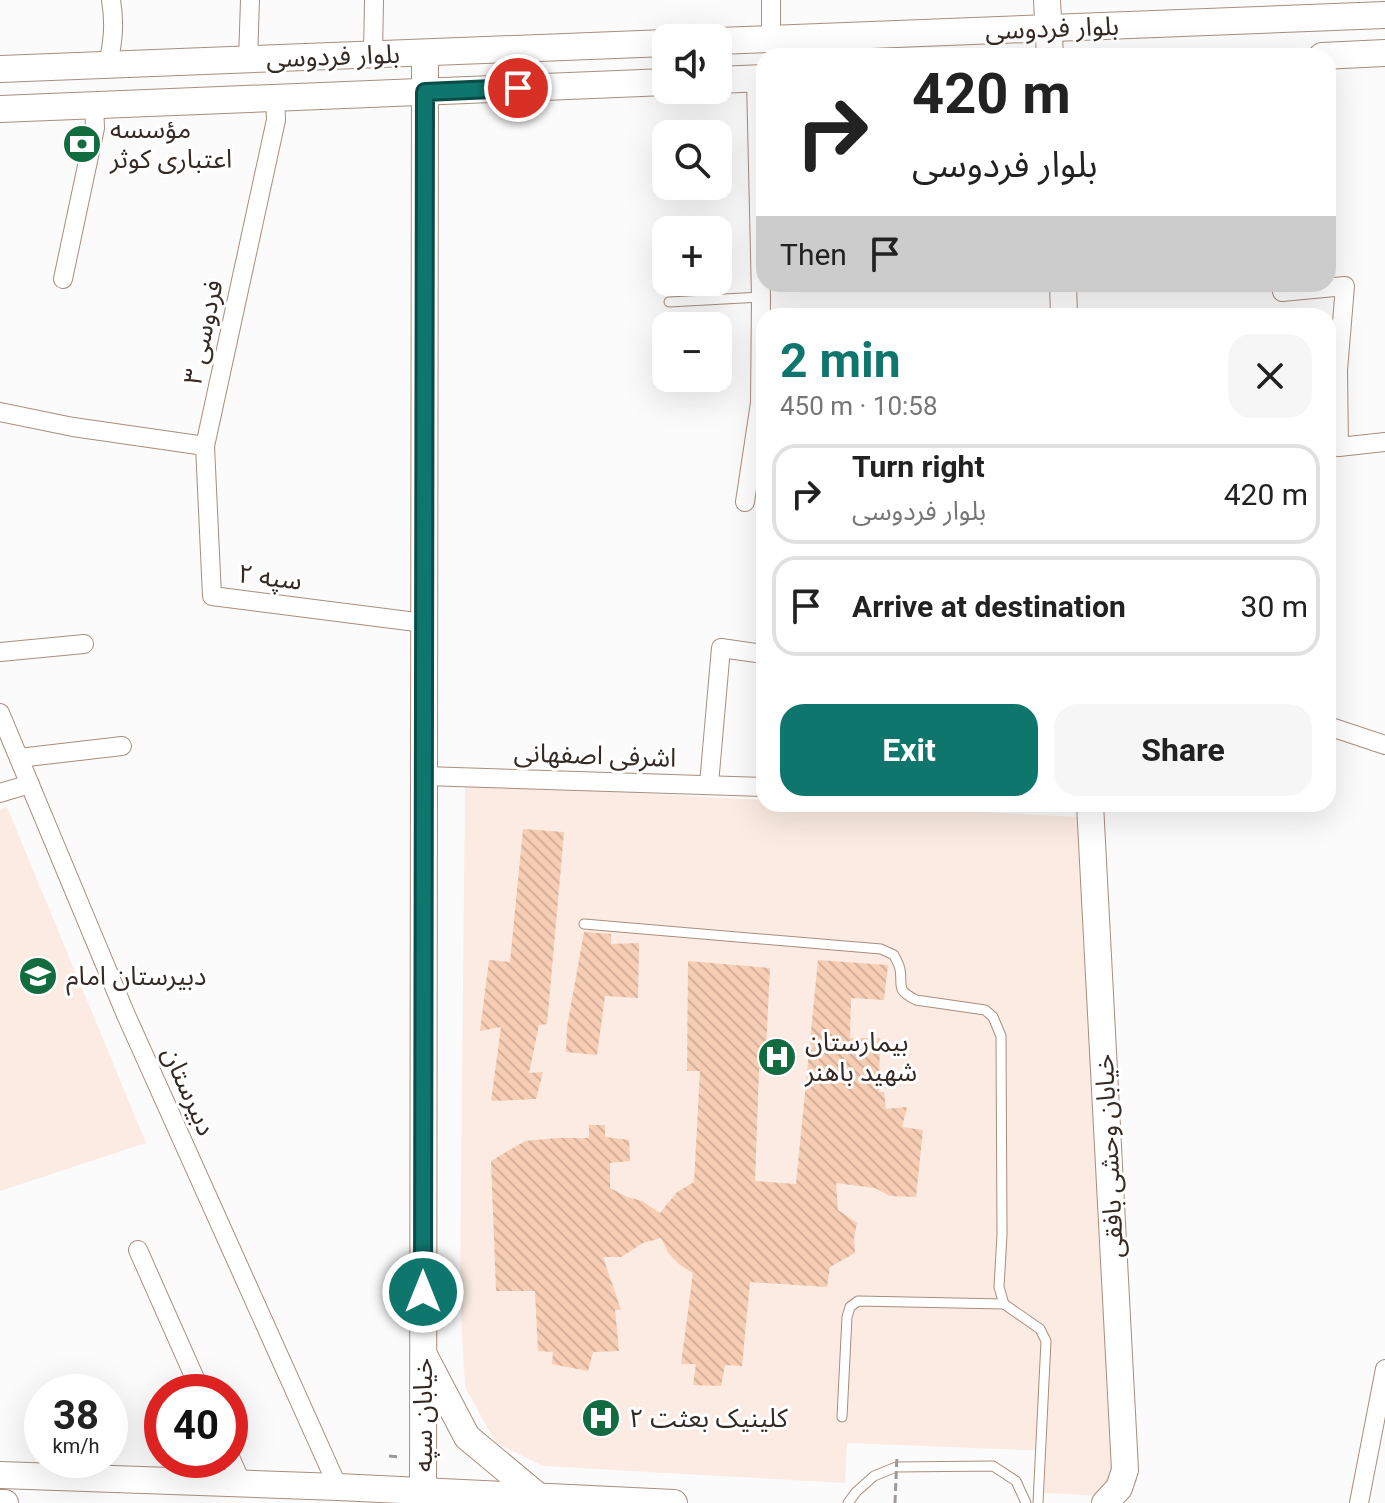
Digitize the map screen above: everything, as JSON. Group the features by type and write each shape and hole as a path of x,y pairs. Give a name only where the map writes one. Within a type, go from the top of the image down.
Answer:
{"main road":[{"path":"1047,0 1049,48"},
{"name":"بلوار فردوسی","path":"732,40 1385,15"},
{"name":"بلوار فردوسی","path":"0,69 652,44"},
{"name":"خیابان سپه","path":"423,1497 425,53"},
{"path":"1336,55 1385,53"},
{"path":"732,80 756,79"},
{"name":"بلوار فردوسی","path":"0,109 652,83"},
{"name":"خیابان وحشی بافقی","path":"1090,812 1125,1470 1119,1488 1107,1503"},
{"path":"423,1352 467,1437 538,1496"},
{"path":"0,1475 98,1491 242,1484 338,1487 423,1497 538,1496 674,1503"},
{"path":"1084,1503 1107,1503"}],"street":[{"path":"108,65 113,44 111,0"},
{"path":"248,60 250,0"},
{"path":"373,54 374,0"},
{"path":"771,0 771,39"},
{"name":"فردوسی ۳","path":"205,446 276,120 275,98"},
{"path":"63,279 95,128 94,105"},
{"path":"1336,287 1345,286 1336,400"},
{"path":"761,292 761,308"},
{"path":"0,412 73,427 205,446"},
{"path":"745,502 756,439"},
{"path":"1336,446 1385,442"},
{"name":"سپه ۲","path":"205,446 212,596 424,623"},
{"path":"0,652 84,644"},
{"path":"709,784 721,648 756,653"},
{"name":"دبیرستان","path":"0,713 126,1015 338,1487"},
{"path":"1336,729 1385,745"},
{"path":"19,758 122,746"},
{"name":"اشرفی اصفهانی","path":"424,776 756,787"},
{"path":"0,793 30,784"},
{"path":"138,1250 193,1374"},
{"path":"1359,1503 1385,1369"},
{"path":"239,1478 242,1484"}],"lane":[{"path":"669,302 761,297"},
{"path":"584,924 881,949 894,955 900,969 899,984 907,995 916,1000 985,1010 993,1017 1001,1036 1002,1235 999,1287 1004,1304"},
{"path":"842,1417 847,1317 850,1307 858,1301 1004,1304 1040,1329 1046,1341 1038,1503"},
{"path":"848,1503 874,1476 896,1467 993,1466 1016,1481 1026,1503"}],"path":[{"path":"895,1503 897,1455"}],"shaded area":[{"name":"بیمارستان شهید باهنر","path":"465,784 756,800 756,812 984,812 1079,817 1116,1467 1102,1496 1044,1493 1046,1451 847,1443 845,1483 543,1466 496,1443 465,1387 460,1297"},
{"name":"دبیرستان امام","path":"7,807 146,1143 0,1191 0,809"}],"building":[{"path":"523,829 564,832 547,1024 539,1025 529,1073 543,1072 536,1099 491,1101 501,1027 480,1031 489,960 510,962"},
{"path":"584,932 611,934 611,944 639,943 638,998 605,996 597,1055 566,1052 567,1027"},
{"path":"818,960 888,965 884,1000 851,998 850,1038 880,1038 879,1092 884,1092 886,1109 907,1107 902,1127 923,1130 916,1197 890,1196 875,1188 836,1183 838,1210 857,1223 855,1253 830,1267 827,1287 750,1282 742,1366 725,1365 721,1386 693,1385 696,1364 681,1364 693,1273 669,1254 661,1238 643,1243 621,1257 603,1257 621,1310 615,1310 619,1351 593,1352 588,1371 552,1364 553,1352 538,1351 535,1291 496,1291 491,1161 525,1141 589,1138 589,1125 605,1125 605,1137 629,1140 630,1161 610,1163 610,1188 642,1201 660,1213 677,1192 694,1182 700,1071 687,1071 688,961 770,968 765,1069 759,1069 755,1181 796,1184"}],"place":[{"name":"مؤسسه اعتباری کوثر","path":"82,144"},
{"name":"دبیرستان امام","path":"38,976"},
{"name":"بیمارستان شهید باهنر","path":"777,1057"},
{"name":"کلینیک بعثت ۲","path":"601,1418"}],"route":[{"path":"423,1292 425,92 518,88"}]}
